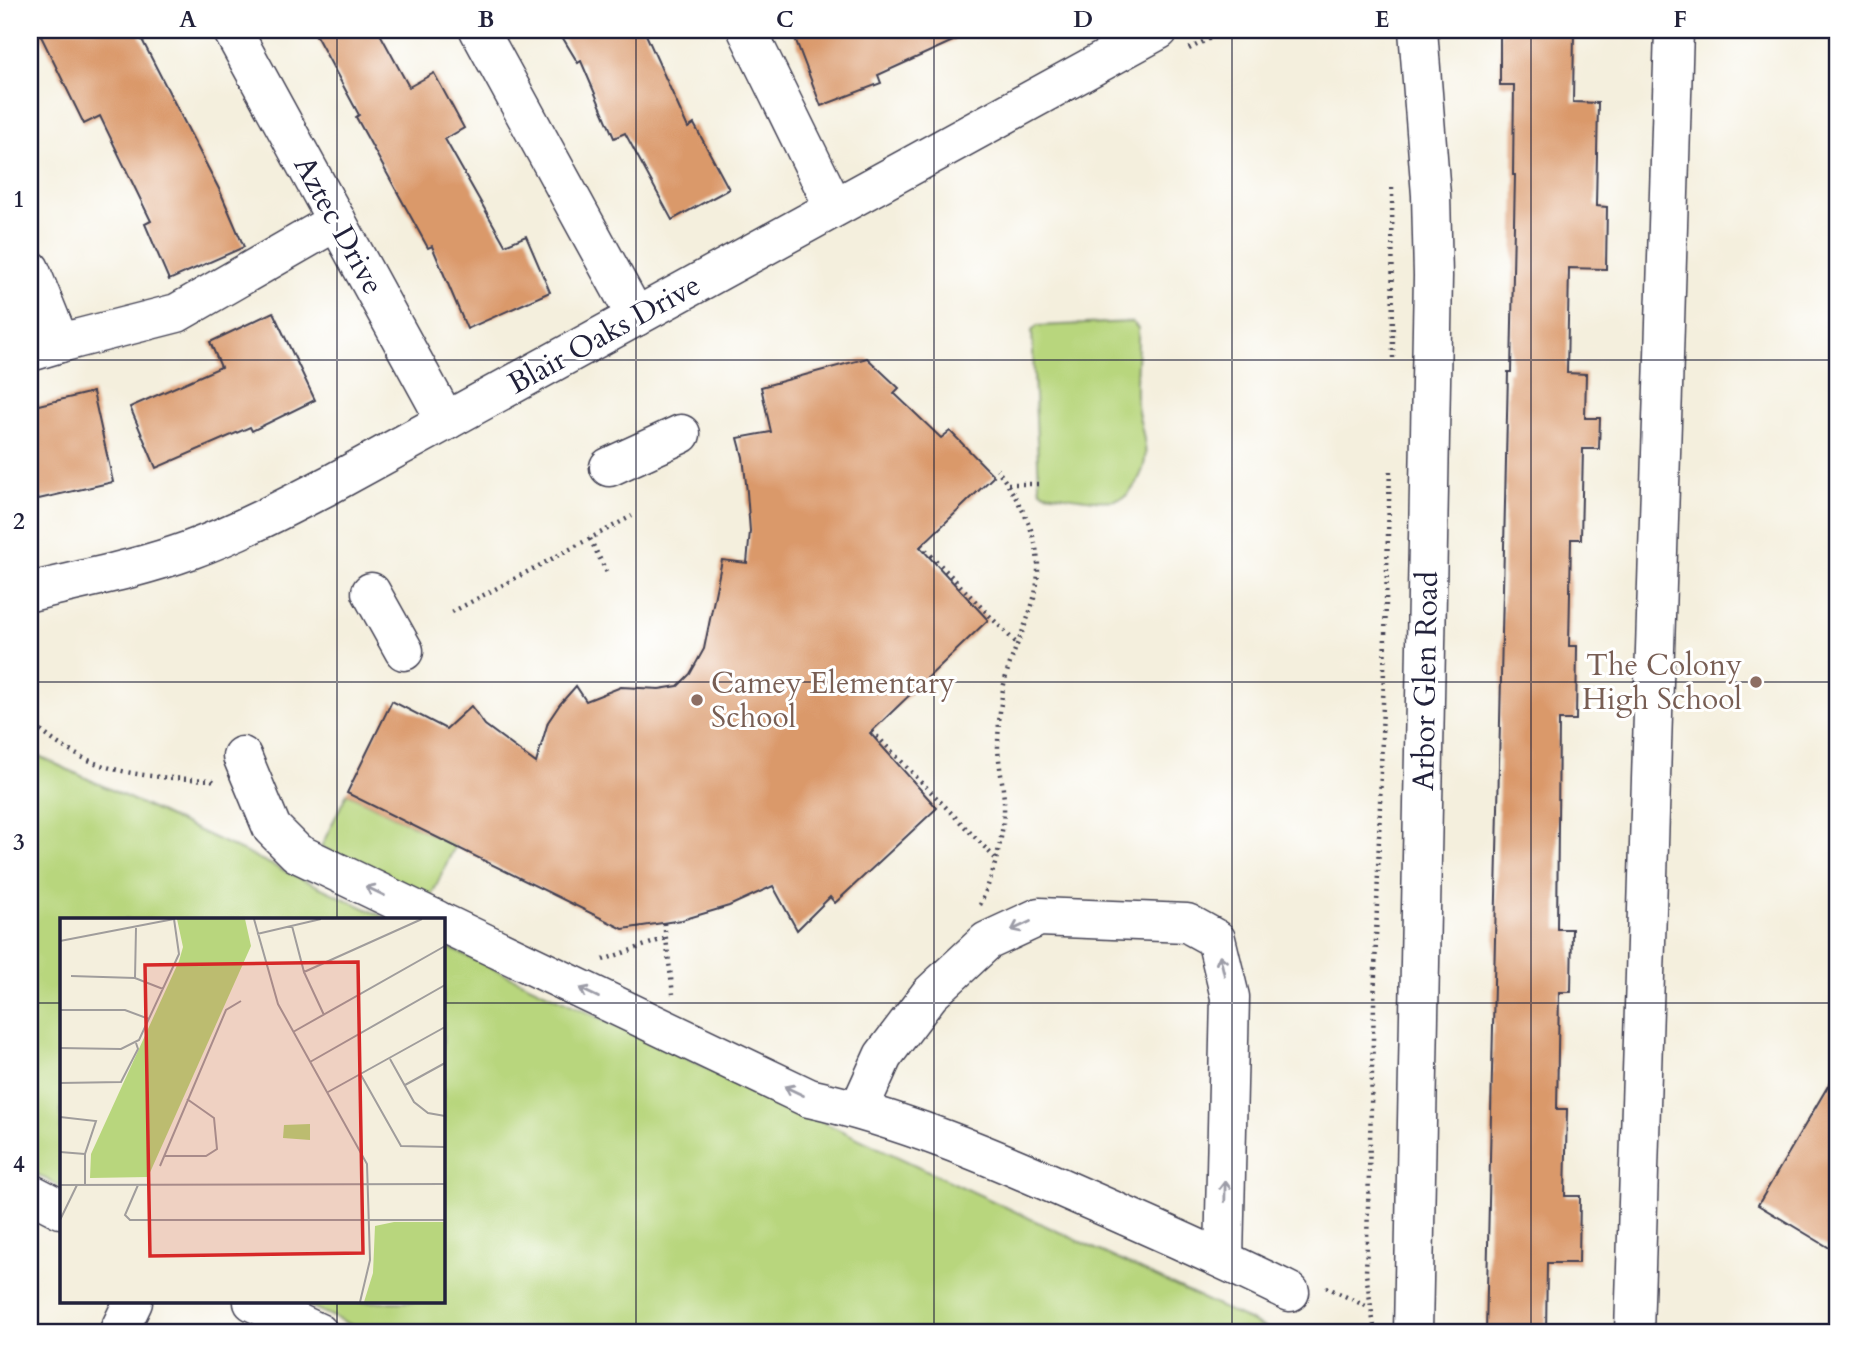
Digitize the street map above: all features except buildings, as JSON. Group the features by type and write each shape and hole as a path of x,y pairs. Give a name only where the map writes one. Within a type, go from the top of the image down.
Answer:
{"street":[{"name":"Aztec Drive","path":"232,30 446,421"},
{"path":"479,30 636,317"},
{"path":"747,30 834,207"},
{"name":"Blair Oaks Drive","path":"30,592 121,571 191,550 264,519 1159,30"},
{"name":"Arbor Glen Road","path":"1413,1333 1433,275 1431,195 1418,30"},
{"path":"1634,1333 1674,30"},
{"path":"30,269 45,348 177,313 337,221"},
{"path":"609,467 681,434"},
{"path":"371,593 404,651"},
{"path":"242,756 272,828 297,853 433,918"},
{"path":"859,1109 883,1056 922,1004 987,942 1039,918 1187,923 1216,940 1230,998 1224,1259"},
{"path":"444,923 809,1098 859,1109 967,1146 1224,1259 1306,1288"},
{"path":"30,1193 60,1208"},
{"path":"118,1333 132,1304"},
{"path":"257,1304 319,1333"}],"path":[{"path":"1392,176 1392,368"},
{"path":"1375,1333 1366,1274 1391,465"},
{"path":"976,913 995,859 1004,811 998,750 1003,688 1036,598 1038,565 1035,542 1027,516 997,469"},
{"path":"1007,484 1039,484"},
{"path":"452,612 632,516"},
{"path":"590,539 607,573"},
{"path":"921,545 1017,644"},
{"path":"30,722 64,748 91,762 132,775 212,780 220,787"},
{"path":"872,731 995,859"},
{"path":"664,923 676,1004"},
{"path":"594,963 666,938"},
{"path":"1306,1288 1370,1308"}],"green space":[{"path":"1132,322 1138,328 1136,397 1146,452 1145,462 1135,485 1124,497 1112,500 1045,493 1039,484 1032,331 1037,326"},
{"path":"30,752 386,918 60,918 60,1186 30,1171"},
{"path":"347,793 455,846 429,901 321,847"},
{"path":"444,945 1276,1333 368,1333 306,1304 444,1304"}],"place":[{"name":"The Colony High School","path":"1756,682"},
{"name":"Camey Elementary School","path":"697,700"}]}
